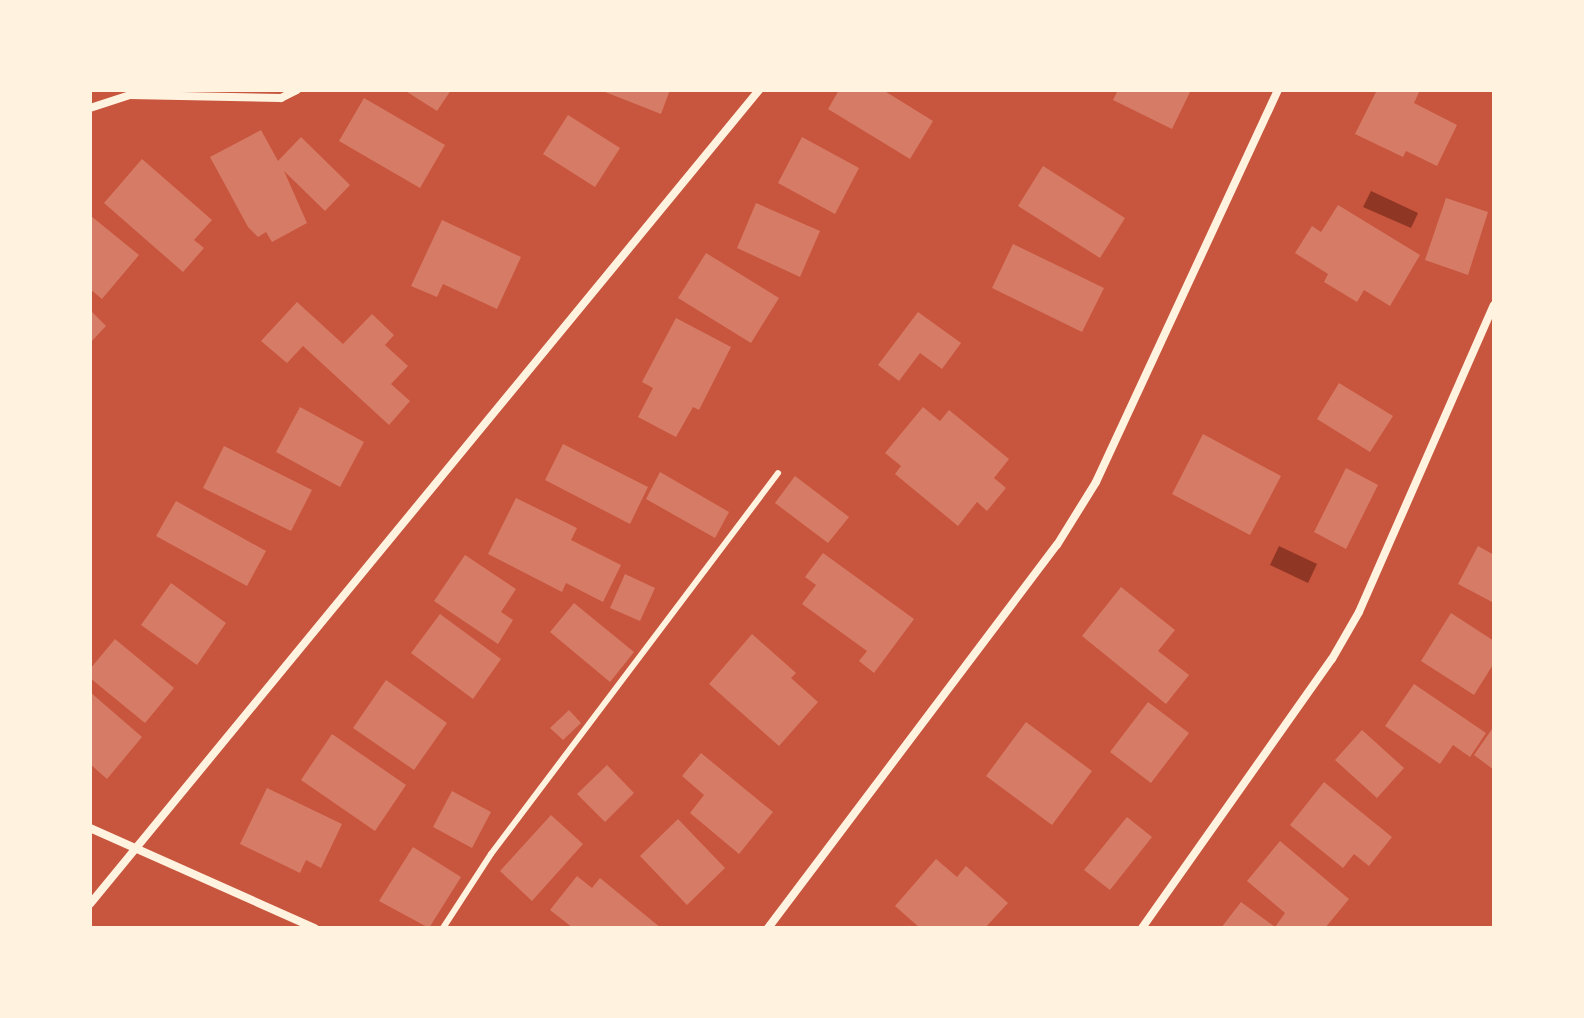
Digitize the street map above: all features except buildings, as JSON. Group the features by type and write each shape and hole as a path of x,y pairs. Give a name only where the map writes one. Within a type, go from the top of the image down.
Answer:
{"street":[{"path":"90,108 130,95 281,98 297,90"},
{"path":"90,904 759,90"},
{"path":"768,928 1057,545 1096,482 1278,90"},
{"path":"1142,928 1332,659 1359,612 1494,305"},
{"path":"90,828 315,928"}],"lane":[{"path":"443,928 491,854 778,473"}],"shaded area":[{"path":"1371,191 1418,213 1411,228 1363,207"},
{"path":"1279,546 1317,564 1308,583 1270,565"}]}
